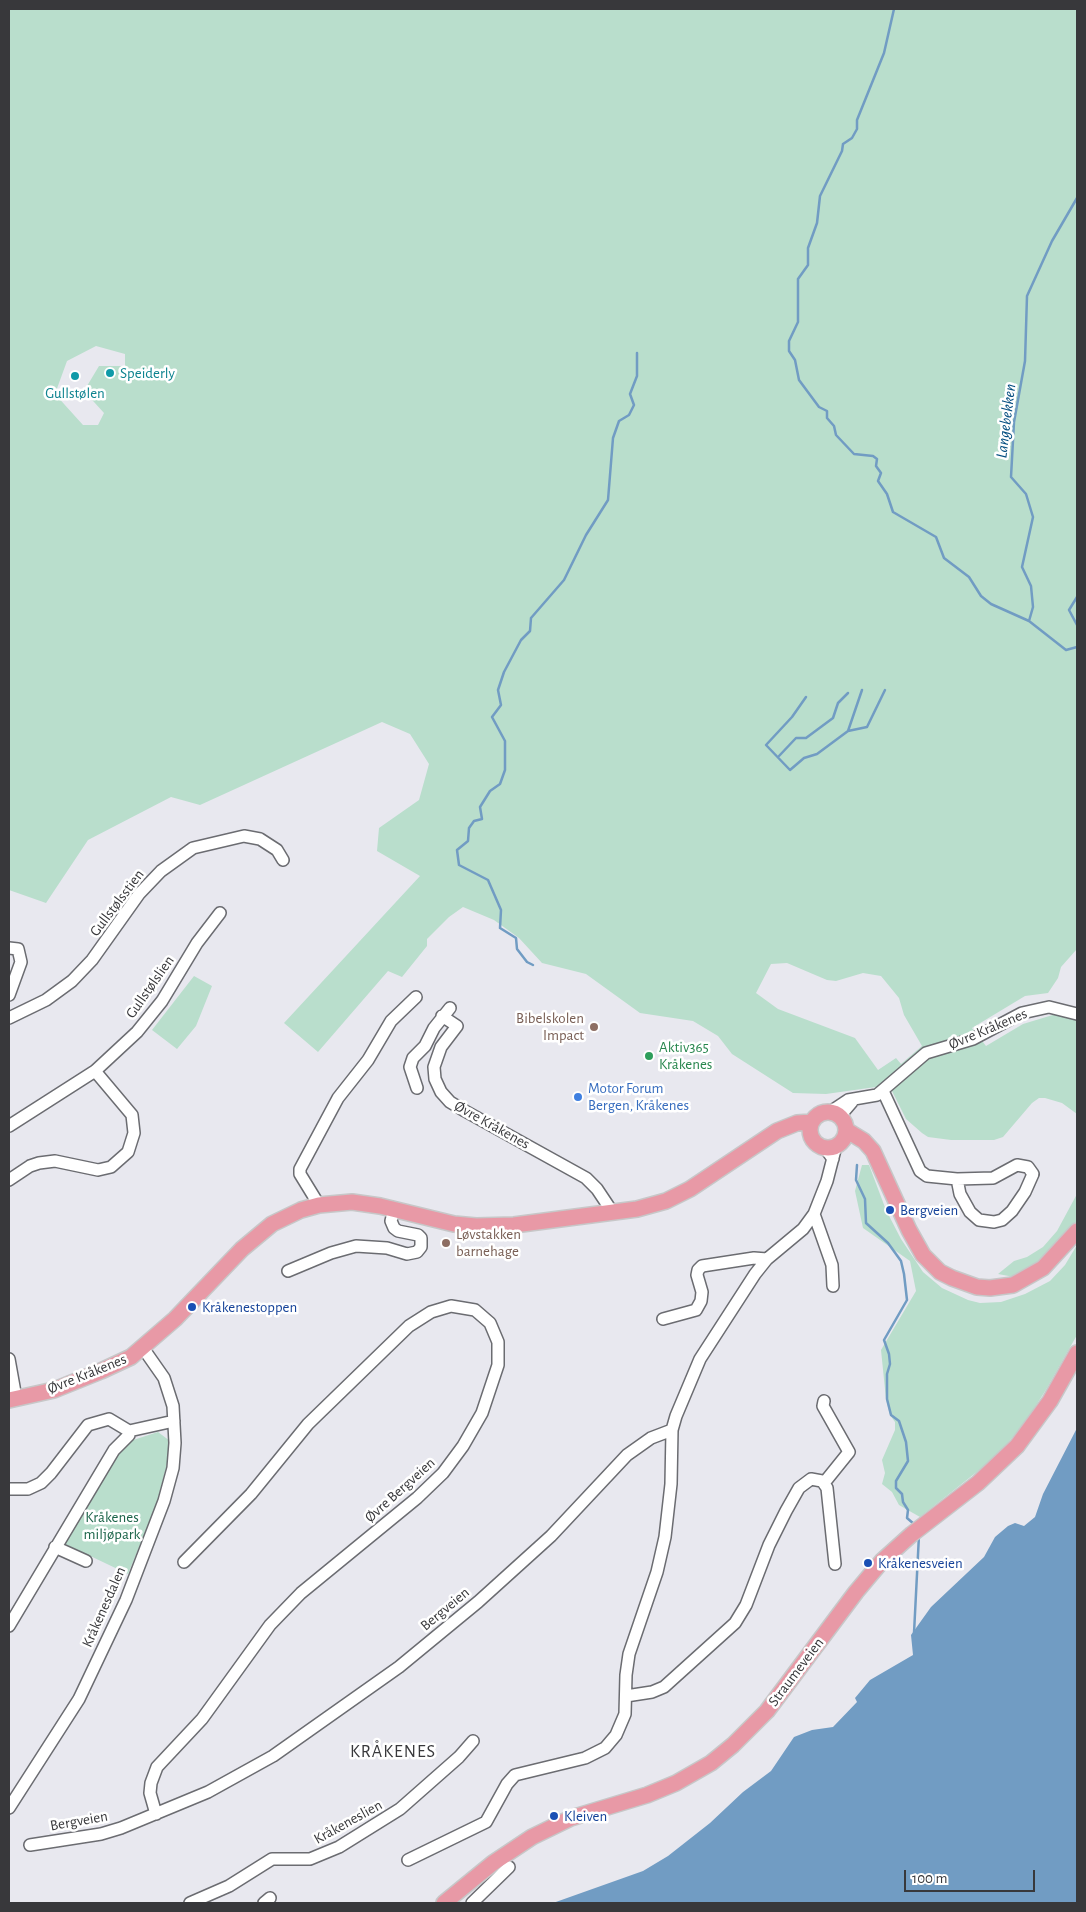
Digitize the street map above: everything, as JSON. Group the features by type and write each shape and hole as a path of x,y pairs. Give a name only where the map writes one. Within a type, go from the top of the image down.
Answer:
{"main road":[{"path":"836,1145 835,1114 820,1114 811,1128 816,1143 836,1145 870,1146 923,1255 940,1272 965,1284 990,1288 1013,1285 1022,1281 1055,1257 1077,1231"},
{"name":"Øvre Kråkenes","path":"12,1399 54,1390 101,1371 143,1348 175,1319 242,1249 272,1224 301,1210 319,1205 352,1202 394,1209 454,1224 476,1226 514,1225 653,1206 678,1196 765,1139 811,1128"},
{"name":"Straumeveien","path":"444,1903 493,1863 532,1837 571,1818 648,1795 676,1783 733,1746 767,1711 856,1592 882,1561 912,1534 978,1484 1017,1446 1050,1401 1077,1353"}],"street":[{"name":"Gullstølsstien","path":"9,1015 46,1000 72,981 92,960 139,894 161,870 193,848 244,836 260,839 277,850 283,860"},
{"name":"Gullstølslien","path":"9,1126 95,1071 137,1032 162,1001 197,943 220,913"},
{"path":"9,948 18,949 21,962 9,995"},
{"path":"319,1205 300,1174 300,1167 338,1098 368,1060 391,1021 416,997"},
{"name":"Øvre Kråkenes","path":"835,1114 840,1103 872,1097 883,1091 922,1055 973,1038 1022,1012 1049,1007 1077,1014"},
{"name":"Øvre Kråkenes","path":"417,1088 410,1067 413,1058 425,1046 446,1012 457,1026 441,1047 434,1067 435,1079 441,1092 450,1102 465,1112 586,1178 597,1189 613,1212"},
{"path":"9,1180 30,1166 40,1162 55,1161 98,1170 111,1167 128,1152 134,1133 132,1115 95,1071"},
{"path":"883,1091 920,1170 932,1178 993,1178 1017,1165 1028,1167 1033,1174 1025,1192 1012,1211 1002,1220 994,1222 979,1220 970,1212 960,1194 957,1179"},
{"path":"408,1860 486,1822 509,1780 515,1775 576,1760 605,1748 616,1735 623,1721 626,1675 630,1654 657,1572 665,1537 671,1484 672,1430 700,1359 767,1259 796,1236 814,1214 826,1186 836,1145"},
{"path":"288,1271 331,1253 356,1246 380,1247 407,1254 417,1252 421,1247 421,1238 418,1235 398,1231 394,1228 392,1220 394,1209"},
{"path":"814,1214 832,1265 833,1286"},
{"path":"663,1319 696,1310 702,1302 702,1292 697,1275 698,1270 702,1266 754,1258 767,1259"},
{"name":"Øvre Bergveien","path":"156,1814 150,1792 150,1783 157,1767 202,1719 270,1625 301,1593 417,1498 443,1473 463,1446 482,1413 498,1365 498,1342 490,1323 475,1310 451,1306 431,1312 409,1326 302,1431 251,1494 184,1562"},
{"name":"Kråkenesdalen","path":"9,1808 79,1699 126,1600 164,1501 173,1468 175,1443 172,1400 164,1378 143,1348"},
{"path":"9,1359 12,1399"},
{"path":"824,1401 825,1409 849,1452 824,1483"},
{"path":"9,1489 28,1489 40,1483 52,1472 88,1425 99,1420 109,1419 129,1431 174,1421"},
{"name":"Bergveien","path":"30,1845 101,1834 156,1814 208,1792 273,1756 393,1672 478,1602 545,1541 627,1455 657,1434 672,1430"},
{"path":"9,1626 114,1450 129,1435 129,1431"},
{"path":"626,1696 652,1692 664,1687 728,1630 743,1611 769,1545 795,1494 808,1480 817,1479 824,1483 828,1494 835,1564"},
{"path":"55,1547 86,1561"},
{"name":"Kråkeneslien","path":"190,1903 229,1886 272,1859 310,1859 339,1848 400,1809 459,1757 473,1741"},
{"path":"472,1903 509,1867"}],"green space":[{"path":"9,9 1077,9 1077,949 1061,967 1058,978 1048,993 1025,996 972,1028 986,1046 1023,1024 1056,1014 1077,1019 1077,1114 1062,1103 1039,1098 1032,1103 1003,1137 994,1140 951,1140 928,1137 922,1133 906,1119 891,1089 883,1086 826,1094 793,1093 732,1054 718,1036 693,1021 640,1013 586,974 542,963 519,938 494,920 463,907 449,917 427,939 427,946 402,977 388,971 318,1052 284,1023 420,876 377,851 379,828 419,800 429,764 410,734 382,722 200,805 171,797 88,840 46,903 9,890","holes":["96,346 125,354 125,366 99,366 84,391 104,413 98,425 83,425 55,394 67,361","787,963 827,980 836,981 863,973 881,976 899,998 904,1015 922,1046 901,1064 896,1058 878,1070 855,1038 778,1009 756,993 771,964"]},
{"path":"194,976 212,986 196,1026 177,1049 152,1030"},
{"path":"862,1165 869,1165 886,1210 901,1239 923,1272 942,1288 968,1300 980,1303 1001,1302 1025,1294 1050,1281 1065,1265 1077,1245 1077,1335 1047,1388 1027,1420 1007,1444 983,1467 920,1517 899,1505 892,1492 882,1484 885,1473 882,1460 895,1430 895,1422 890,1415 886,1399 881,1350 916,1291 910,1261 863,1228 855,1191"},
{"path":"1077,1194 1077,1221 1047,1256 1029,1271 1014,1277 998,1274 1014,1261 1027,1257 1043,1247 1057,1231"},
{"name":"Kråkenes miljøpark","path":"158,1432 170,1441 168,1460 156,1506 128,1574 63,1543 116,1452 130,1441"}],"water":[{"path":"1077,1428 1077,1903 553,1903 643,1871 668,1856 710,1823 743,1792 771,1771 794,1737 812,1730 833,1727 857,1702 855,1698 870,1680 913,1655 911,1635 931,1607 984,1557 995,1537 1008,1526 1015,1523 1024,1526 1035,1517 1043,1494"}],"waterway":[{"path":"894,9 884,53 857,120 857,129 852,138 843,144 842,151 820,196 817,223 808,248 808,265 798,279 798,322 789,341 789,351 795,360 799,380 819,407 827,411 827,418 834,426 836,435 854,454 873,456 877,459 876,466 881,473 878,481 887,494 893,512 936,537 944,558 969,577 981,596 991,604 1029,621 1066,650 1077,647"},
{"name":"Langebekken","path":"1029,621 1033,607 1031,586 1022,567 1033,517 1026,494 1011,477 1014,422 1025,361 1027,296 1052,241 1077,198"},
{"path":"533,965 527,962 517,949 516,938 500,928 501,910 488,880 459,865 457,850 468,841 469,828 474,821 482,819 480,807 490,791 500,784 505,770 505,741 492,717 501,705 498,690 504,672 521,640 530,631 531,618 564,580 586,535 608,500 613,438 619,421 629,415 634,405 630,394 637,376 637,353"},
{"path":"1077,597 1069,610 1077,625"},
{"path":"848,731 862,690"},
{"path":"806,697 792,717 766,745 790,770 804,758 817,754 848,731 867,727 885,690"},
{"path":"779,756 796,738 806,738 833,718 838,703 848,693"},
{"path":"857,1165 856,1180 865,1199 866,1223 888,1243 901,1261 904,1274 907,1300 884,1340 890,1364 887,1374 887,1399 891,1415 899,1421 906,1442 908,1461 896,1481 896,1488 902,1494 903,1502 908,1510 907,1518 914,1524"},
{"path":"914,1633 919,1535"}],"place":[{"name":"Speiderly","path":"110,373"},
{"name":"Gullstølen","path":"75,376"},
{"name":"Bibelskolen Impact","path":"594,1027"},
{"name":"Aktiv365 Kråkenes","path":"649,1056"},
{"name":"Motor Forum Bergen, Kråkenes","path":"578,1097"},
{"name":"Bergveien","path":"890,1210"},
{"name":"Løvstakken barnehage","path":"446,1243"},
{"name":"Kråkenestoppen","path":"192,1307"},
{"name":"Kråkenesveien","path":"868,1563"},
{"name":"Kleiven","path":"554,1816"}],"district":[{"name":"KRÅKENES","path":"393,1752"}]}
